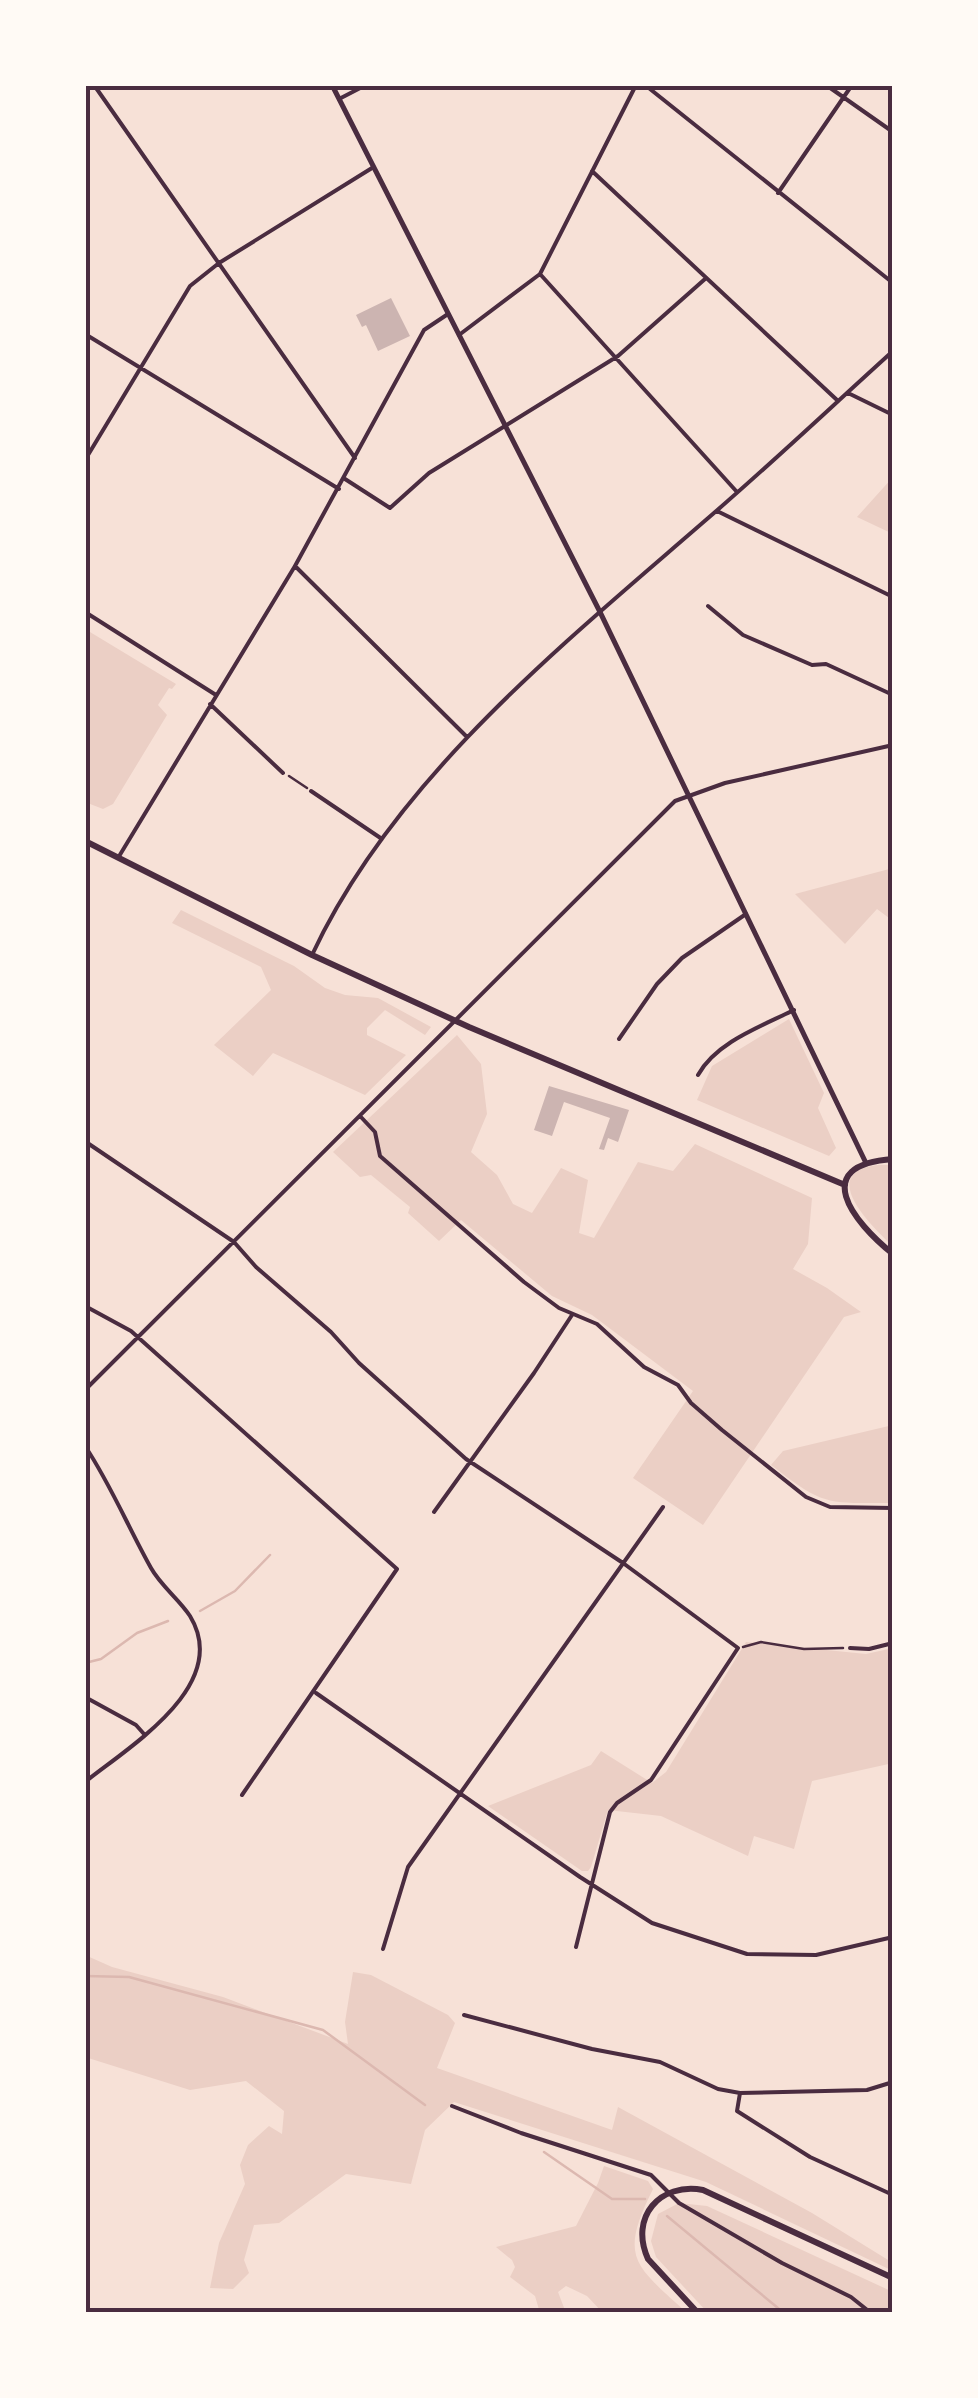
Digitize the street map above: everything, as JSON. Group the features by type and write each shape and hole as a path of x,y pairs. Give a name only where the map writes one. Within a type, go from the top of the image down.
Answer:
{"main road":[{"path":"85,841 312,955 456,1021 845,1185"},
{"path":"893,1158 865,1162 848,1174 845,1185 851,1209 893,1254"},
{"path":"698,2313 648,2259 643,2248 648,2213 668,2192 686,2186 703,2190 893,2278"}],"street":[{"path":"94,85 355,458"},
{"path":"332,85 600,612 865,1162"},
{"path":"339,98 366,85"},
{"path":"459,335 540,274 636,85"},
{"path":"645,85 893,283"},
{"path":"826,85 893,132"},
{"path":"778,193 852,85"},
{"path":"85,460 190,286 219,263 373,168"},
{"path":"592,171 838,400"},
{"path":"540,274 737,492"},
{"path":"345,479 390,508 430,473 618,356 704,278"},
{"path":"118,858 295,566 424,330 448,314"},
{"path":"85,334 339,489"},
{"path":"312,955 382,838 468,737 600,612 893,351"},
{"path":"846,393 893,416"},
{"path":"716,512 893,597"},
{"path":"295,566 468,737"},
{"path":"708,606 743,634 812,665 826,664 893,695"},
{"path":"85,612 216,694"},
{"path":"210,704 284,772"},
{"path":"85,1390 672,804 724,783 893,745"},
{"path":"311,791 382,838"},
{"path":"619,1040 658,984 682,958 746,914"},
{"path":"698,1075 710,1058 723,1049 794,1010"},
{"path":"360,1116 375,1132 380,1156 524,1282 572,1314 596,1324 644,1367 678,1385 691,1403 722,1430 815,1502 872,1510 893,1508"},
{"path":"86,1142 234,1242 256,1267 471,1462 623,1564 738,1648 650,1780 610,1812 576,1947"},
{"path":"85,1306 139,1338 397,1569 242,1795"},
{"path":"434,1512 572,1314"},
{"path":"85,1446 153,1572 190,1617 199,1640 200,1660 182,1699 85,1782"},
{"path":"382,1950 404,1874 663,1507"},
{"path":"850,1648 893,1643"},
{"path":"315,1693 652,1923 736,1953 816,1955 893,1937"},
{"path":"85,1697 136,1725 144,1734"},
{"path":"464,2015 660,2062 718,2090 867,2090 893,2082"},
{"path":"740,2093 737,2111 810,2157 893,2195"},
{"path":"452,2106 651,2176 679,2204 782,2263 851,2296 871,2313"}],"path":[{"path":"284,772 311,791"},
{"path":"738,1648 761,1642 804,1649 850,1648"}],"shaded area":[{"path":"893,477 893,534 857,517"},
{"path":"85,629 176,684 158,705 167,715 113,804 103,809 85,802"},
{"path":"893,868 893,921 877,909 845,944 795,894"},
{"path":"181,910 294,966 325,988 345,995 378,998 431,1027 425,1035 385,1010 367,1028 367,1035 406,1055 365,1095 273,1053 253,1076 214,1045 271,990 261,967 172,923"},
{"path":"789,1019 824,1093 818,1108 836,1148 829,1156 697,1100 712,1066"},
{"path":"457,1035 481,1064 487,1114 471,1152 497,1175 513,1204 532,1213 561,1168 588,1180 579,1233 594,1238 638,1162 673,1171 695,1144 812,1198 808,1244 793,1269 861,1312 844,1317 703,1525 633,1478 693,1391 592,1315 552,1296 461,1220 439,1241 408,1213 410,1207 371,1175 360,1177 333,1152"},
{"path":"893,1165 893,1247 863,1215 850,1189 851,1179 860,1170"},
{"path":"893,1425 891,1503 826,1499 771,1465 783,1451"},
{"path":"746,1642 866,1654 893,1648 893,1763 812,1781 794,1849 754,1836 748,1856 661,1816 608,1810 591,1867 582,1871 488,1806 591,1765 601,1751 652,1783 666,1772"},
{"path":"85,1955 112,1967 223,1997 348,2044 345,2022 353,1972 371,1975 448,2015 455,2023 437,2068 612,2130 618,2107 812,2213 893,2263 893,2271 706,2182 454,2102 425,2130 411,2184 346,2174 279,2223 254,2225 244,2260 249,2273 233,2289 210,2288 219,2243 245,2184 240,2165 248,2145 269,2126 282,2134 284,2111 246,2081 190,2090 85,2057"},
{"path":"604,2166 648,2181 653,2189 636,2231 637,2259 655,2283 687,2313 603,2313 587,2296 566,2286 558,2292 566,2313 540,2313 535,2296 510,2277 515,2267 512,2260 496,2247 576,2226"},
{"path":"679,2203 707,2206 893,2292 893,2313 708,2313 656,2257 651,2241 658,2214"}],"building":[{"path":"391,298 410,336 378,351 366,325 362,327 356,315"},
{"path":"549,1086 629,1110 618,1142 608,1138 604,1150 599,1149 610,1118 564,1102 552,1136 534,1130"}],"waterway":[{"path":"200,1611 235,1591 270,1555"},
{"path":"85,1663 101,1659 137,1633 168,1621"},
{"path":"85,1976 129,1977 323,2030 425,2105"},
{"path":"544,2152 612,2199 645,2199"},
{"path":"667,2216 784,2313"}]}
